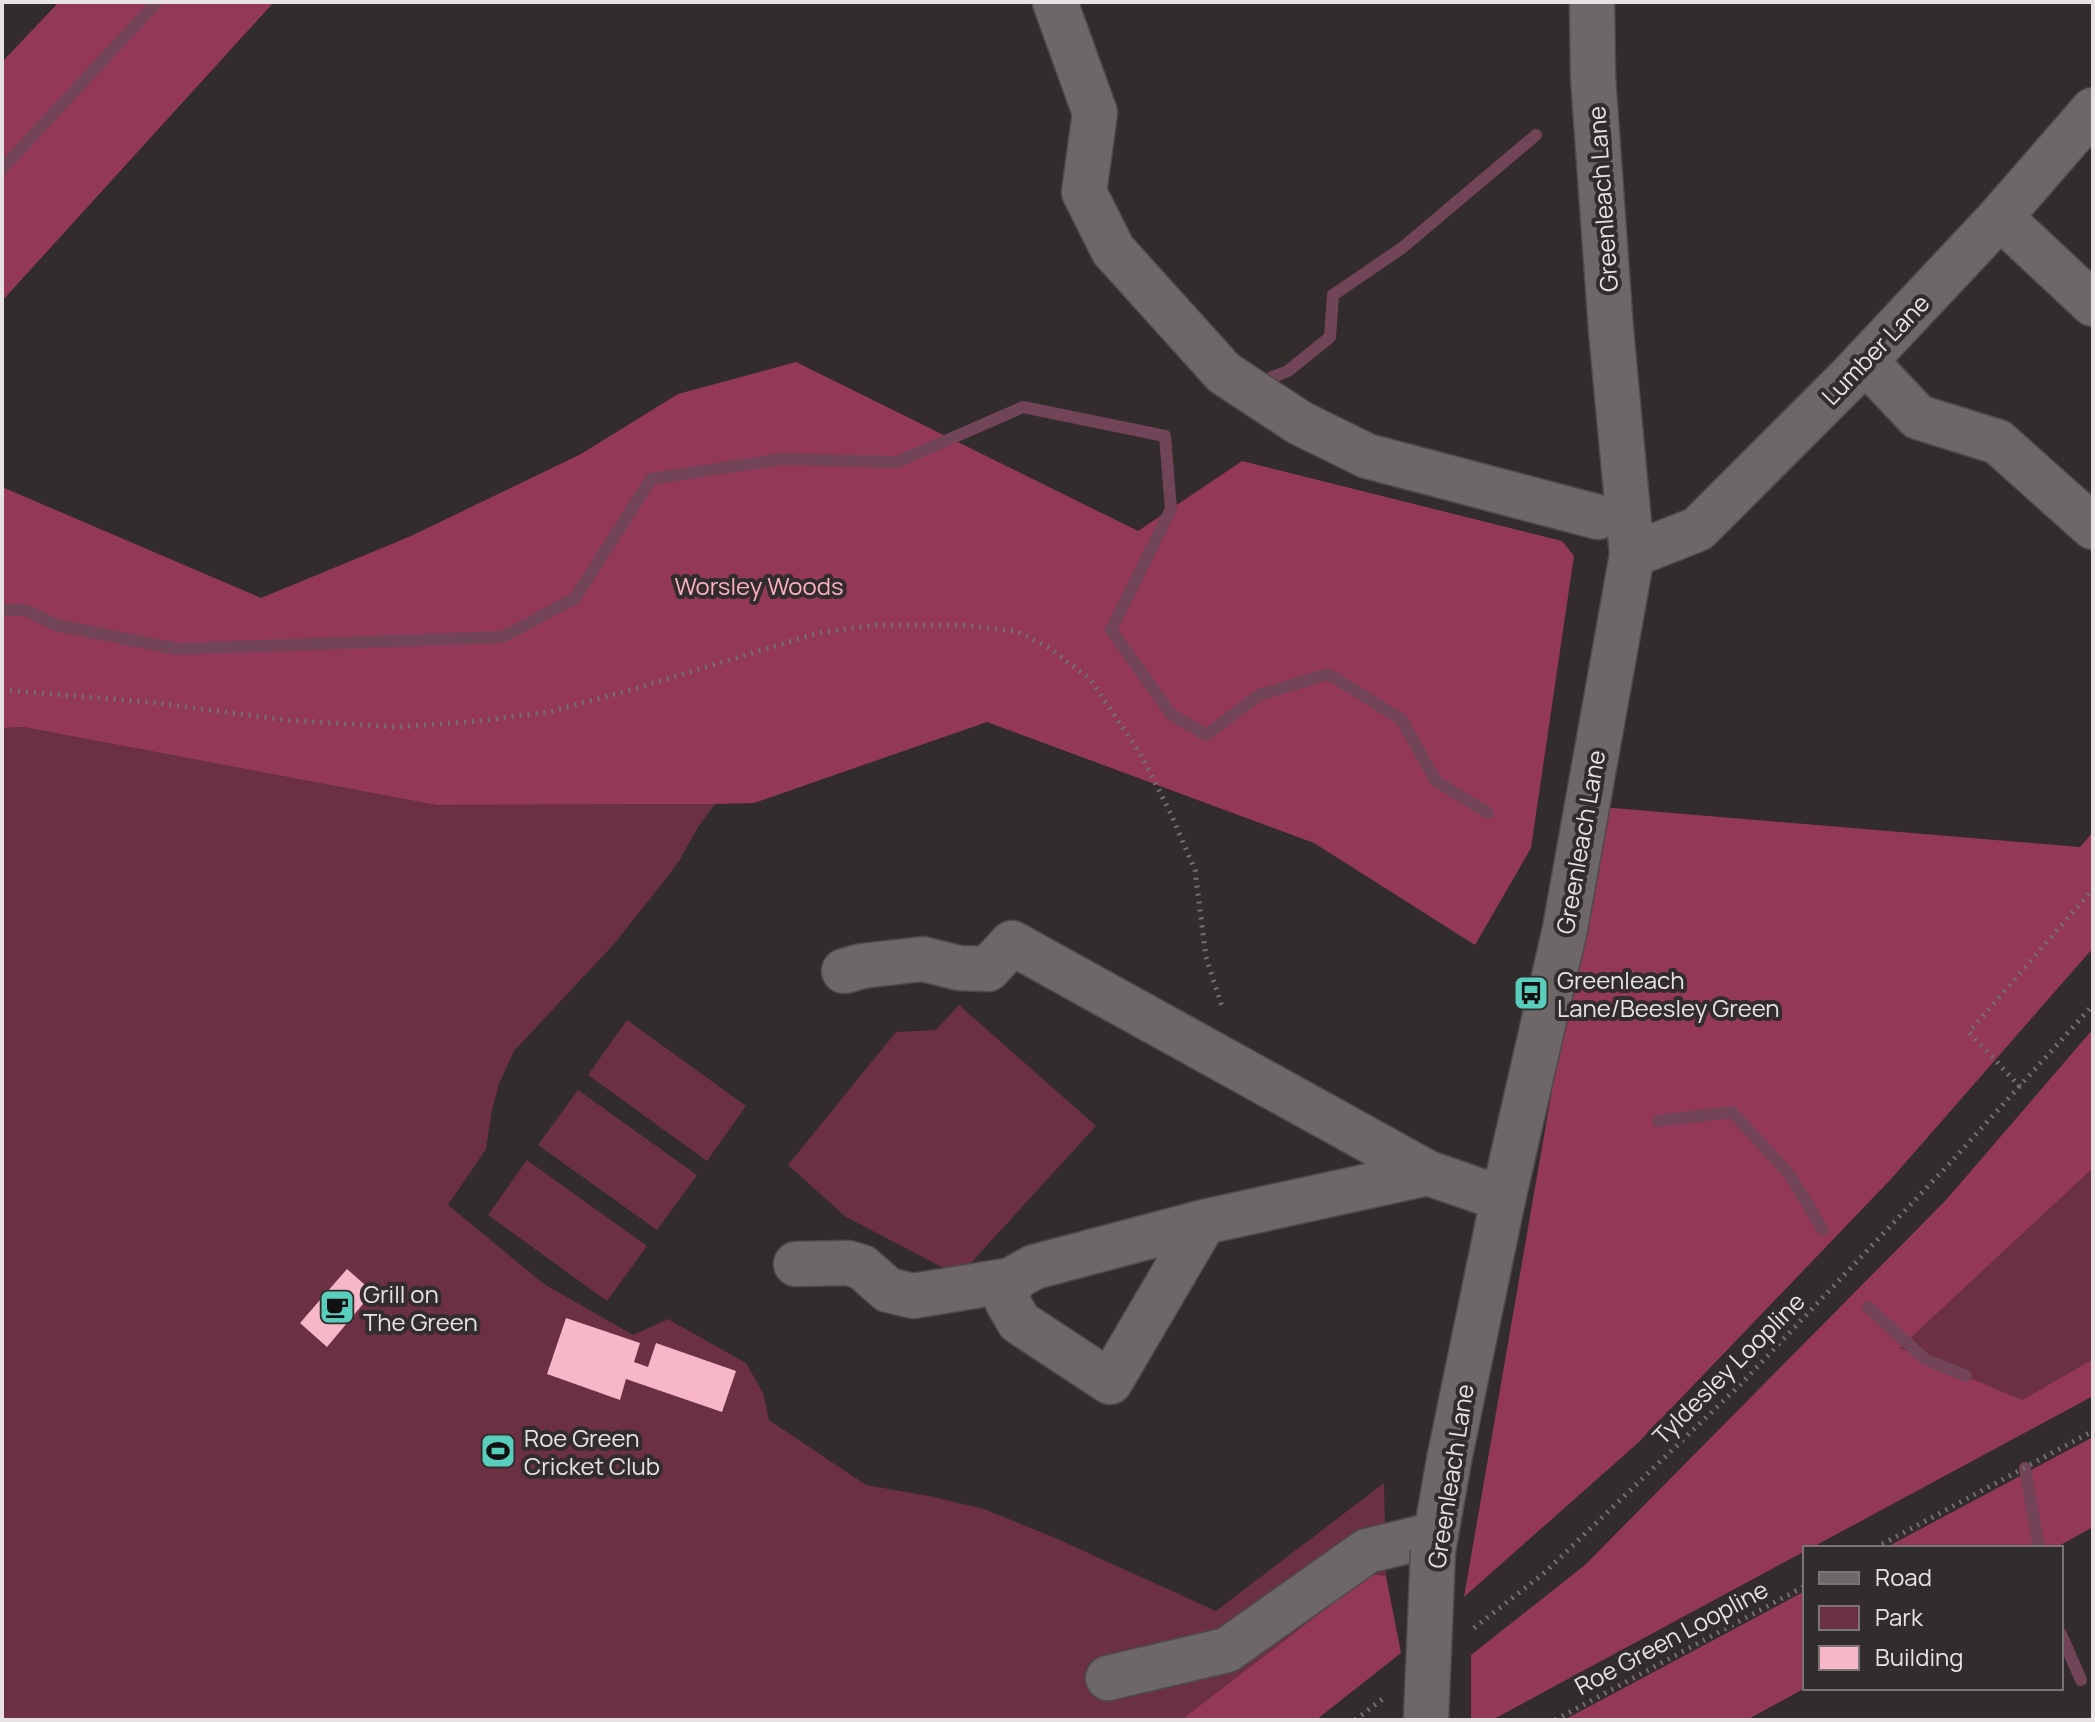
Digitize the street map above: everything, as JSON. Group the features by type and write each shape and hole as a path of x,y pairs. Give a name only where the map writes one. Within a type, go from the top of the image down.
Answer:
{"street":[{"path":"1055,2 1095,113 1084,192 1113,250 1224,373 1300,423 1367,456 1598,517"},
{"name":"Greenleach Lane","path":"1426,1720 1435,1543 1449,1460 1503,1199 1565,929 1632,555 1611,330 1595,106 1592,2"},
{"name":"Lumber Lane","path":"1632,555 1698,529 1865,361 2000,217 2093,110"},
{"path":"2000,217 2093,304"},
{"path":"1865,361 1918,417 1998,442 2093,527"},
{"path":"844,971 923,959 959,968 988,969 1012,943 1428,1173 1503,1199"},
{"path":"796,1264 848,1263 862,1267 888,1290 913,1296 1011,1280 1034,1267 1204,1222 1428,1173"},
{"path":"1011,1280 1007,1301 1019,1322 1110,1382 1204,1222"},
{"path":"1108,1678 1227,1650 1367,1551 1435,1543"}],"path":[{"path":"2,690 149,702 285,720 397,727 549,712 818,633 877,625 963,625 1016,631 1048,647 1090,679 1140,753 1165,801 1195,870 1206,957 1243,1072"},
{"path":"2020,1087 1969,1032 2093,889"},
{"name":"Tyldesley Loopline","path":"1468,1632 1543,1574 1741,1384 1940,1175 2093,1005"},
{"path":"1879,1546 2093,1431"},
{"name":"Roe Green Loopline","path":"1555,1720 1803,1587"},
{"path":"1355,1720 1393,1691"}],"green space":[{"path":"59,2 274,2 2,301 2,62"},
{"name":"Worsley Woods","path":"796,362 1138,531 1242,461 1562,541 1574,556 1531,848 1475,945 1314,843 987,722 754,803 715,804 436,805 23,727 2,728 2,487 261,598 411,536 581,454 678,394"},
{"path":"23,727 436,805 715,804 679,861 614,944 514,1051 499,1084 486,1149 448,1205 544,1284 633,1335 668,1319 746,1363 763,1393 769,1420 866,1485 984,1509 1216,1611 1384,1483 1386,1576 1371,1574 1181,1720 2,1720 2,728"},
{"path":"1601,807 2080,847 2093,832 2093,948 1892,1178 1639,1442 1464,1597"},
{"path":"959,1005 1096,1126 959,1276 846,1217 788,1165 896,1032 936,1030"},
{"path":"627,1020 746,1106 707,1161 588,1075"},
{"path":"2093,1029 2093,1168 1900,1348 2022,1400 2093,1359 2093,1396 1815,1546 1803,1546 1803,1552 1492,1720 1471,1720 1471,1655 1585,1565 1946,1200"},
{"path":"578,1090 697,1175 657,1230 538,1145"},
{"path":"527,1160 647,1246 607,1301 488,1215"},
{"path":"2093,1168 2093,1359 2022,1400 1900,1348"},
{"path":"2093,1437 2093,1527 2059,1546 1889,1546"},
{"path":"1371,1574 1386,1576 1401,1653 1316,1720 1181,1720"},
{"path":"1803,1592 1803,1689 1747,1720 1564,1720"}],"building":[{"name":"Grill on The Green","path":"347,1269 373,1292 327,1347 300,1323"},
{"path":"566,1318 640,1343 634,1362 648,1367 656,1343 736,1371 722,1412 626,1379 620,1400 547,1374"}],"waterway":[{"path":"2,169 157,2"},
{"path":"1257,383 1288,371 1330,337 1333,295 1402,248 1536,135"},
{"path":"2,610 25,610 56,625 177,649 503,637 575,598 651,479 782,459 897,462 1023,407 1165,436 1171,509 1111,630 1171,714 1206,735 1259,695 1328,674 1401,719 1436,781 1488,813"},
{"path":"1658,1121 1732,1112 1790,1175 1823,1230"},
{"path":"1868,1307 1925,1359 1966,1376"},
{"path":"2025,1468 2039,1546"},
{"path":"2063,1639 2081,1680"}],"place":[{"name":"Greenleach Lane/Beesley Green","path":"1531,993"},
{"name":"Grill on The Green","path":"337,1307"},
{"name":"Roe Green Cricket Club","path":"498,1451"}]}
